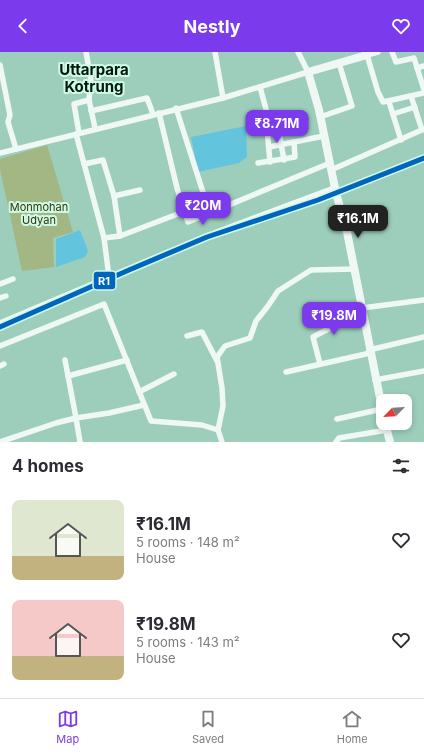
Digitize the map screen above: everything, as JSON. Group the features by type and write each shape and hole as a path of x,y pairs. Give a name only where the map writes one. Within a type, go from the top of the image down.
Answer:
{"main road":[{"path":"367,54 308,72 320,116 334,188 347,232 379,394"},
{"path":"387,430 390,442"}],"street":[{"path":"86,52 91,80 89,100 95,128"},
{"path":"215,52 223,98"},
{"path":"0,153 176,108 223,98 308,72 298,52"},
{"path":"378,52 367,54 382,102 389,102 424,93"},
{"path":"392,52 396,62 414,57 424,90"},
{"path":"320,116 352,106 339,63"},
{"path":"0,65 10,113 8,122 16,149"},
{"path":"417,68 424,66"},
{"path":"260,87 268,127 270,162"},
{"path":"159,113 183,212 188,222 400,140 423,129 411,96"},
{"path":"91,111 147,98 153,114"},
{"path":"89,100 74,104 84,164 104,238 109,277"},
{"path":"389,102 400,140"},
{"path":"393,114 415,107"},
{"path":"176,108 210,214"},
{"path":"278,127 284,160"},
{"path":"269,147 324,136"},
{"path":"258,163 296,157 294,142"},
{"path":"84,164 103,160 114,196 120,236"},
{"path":"0,323 206,236 334,188"},
{"path":"114,196 140,190"},
{"path":"104,238 120,236 183,212"},
{"path":"217,361 218,355 225,346 250,338 256,321 278,291 312,270 354,269"},
{"path":"0,284 13,279"},
{"path":"0,298 6,296"},
{"path":"362,308 424,300"},
{"path":"0,346 102,303 105,305 152,422 202,425 218,430"},
{"path":"320,364 313,338 334,326 364,320"},
{"path":"187,336 202,332 217,361 222,388 223,406 218,430 222,442"},
{"path":"286,372 424,336"},
{"path":"65,360 80,442"},
{"path":"68,376 127,360"},
{"path":"375,380 424,371"},
{"path":"139,392 174,374"},
{"path":"0,442 76,418 109,413 144,405"},
{"path":"337,419 376,412"},
{"path":"336,442 339,438 376,429"}],"green space":[{"name":"Monmohan Udyan","path":"47,145 73,232 53,238 54,267 22,271 0,169 0,159"}],"water":[{"path":"246,126 247,157 239,163 198,172 191,137"},
{"path":"80,230 88,251 85,257 56,267 56,239"}],"transit line":[{"name":"R1","path":"0,327 207,237 318,200 424,158"}],"district":[{"name":"Uttarpara Kotrung","path":"94,78"}]}
